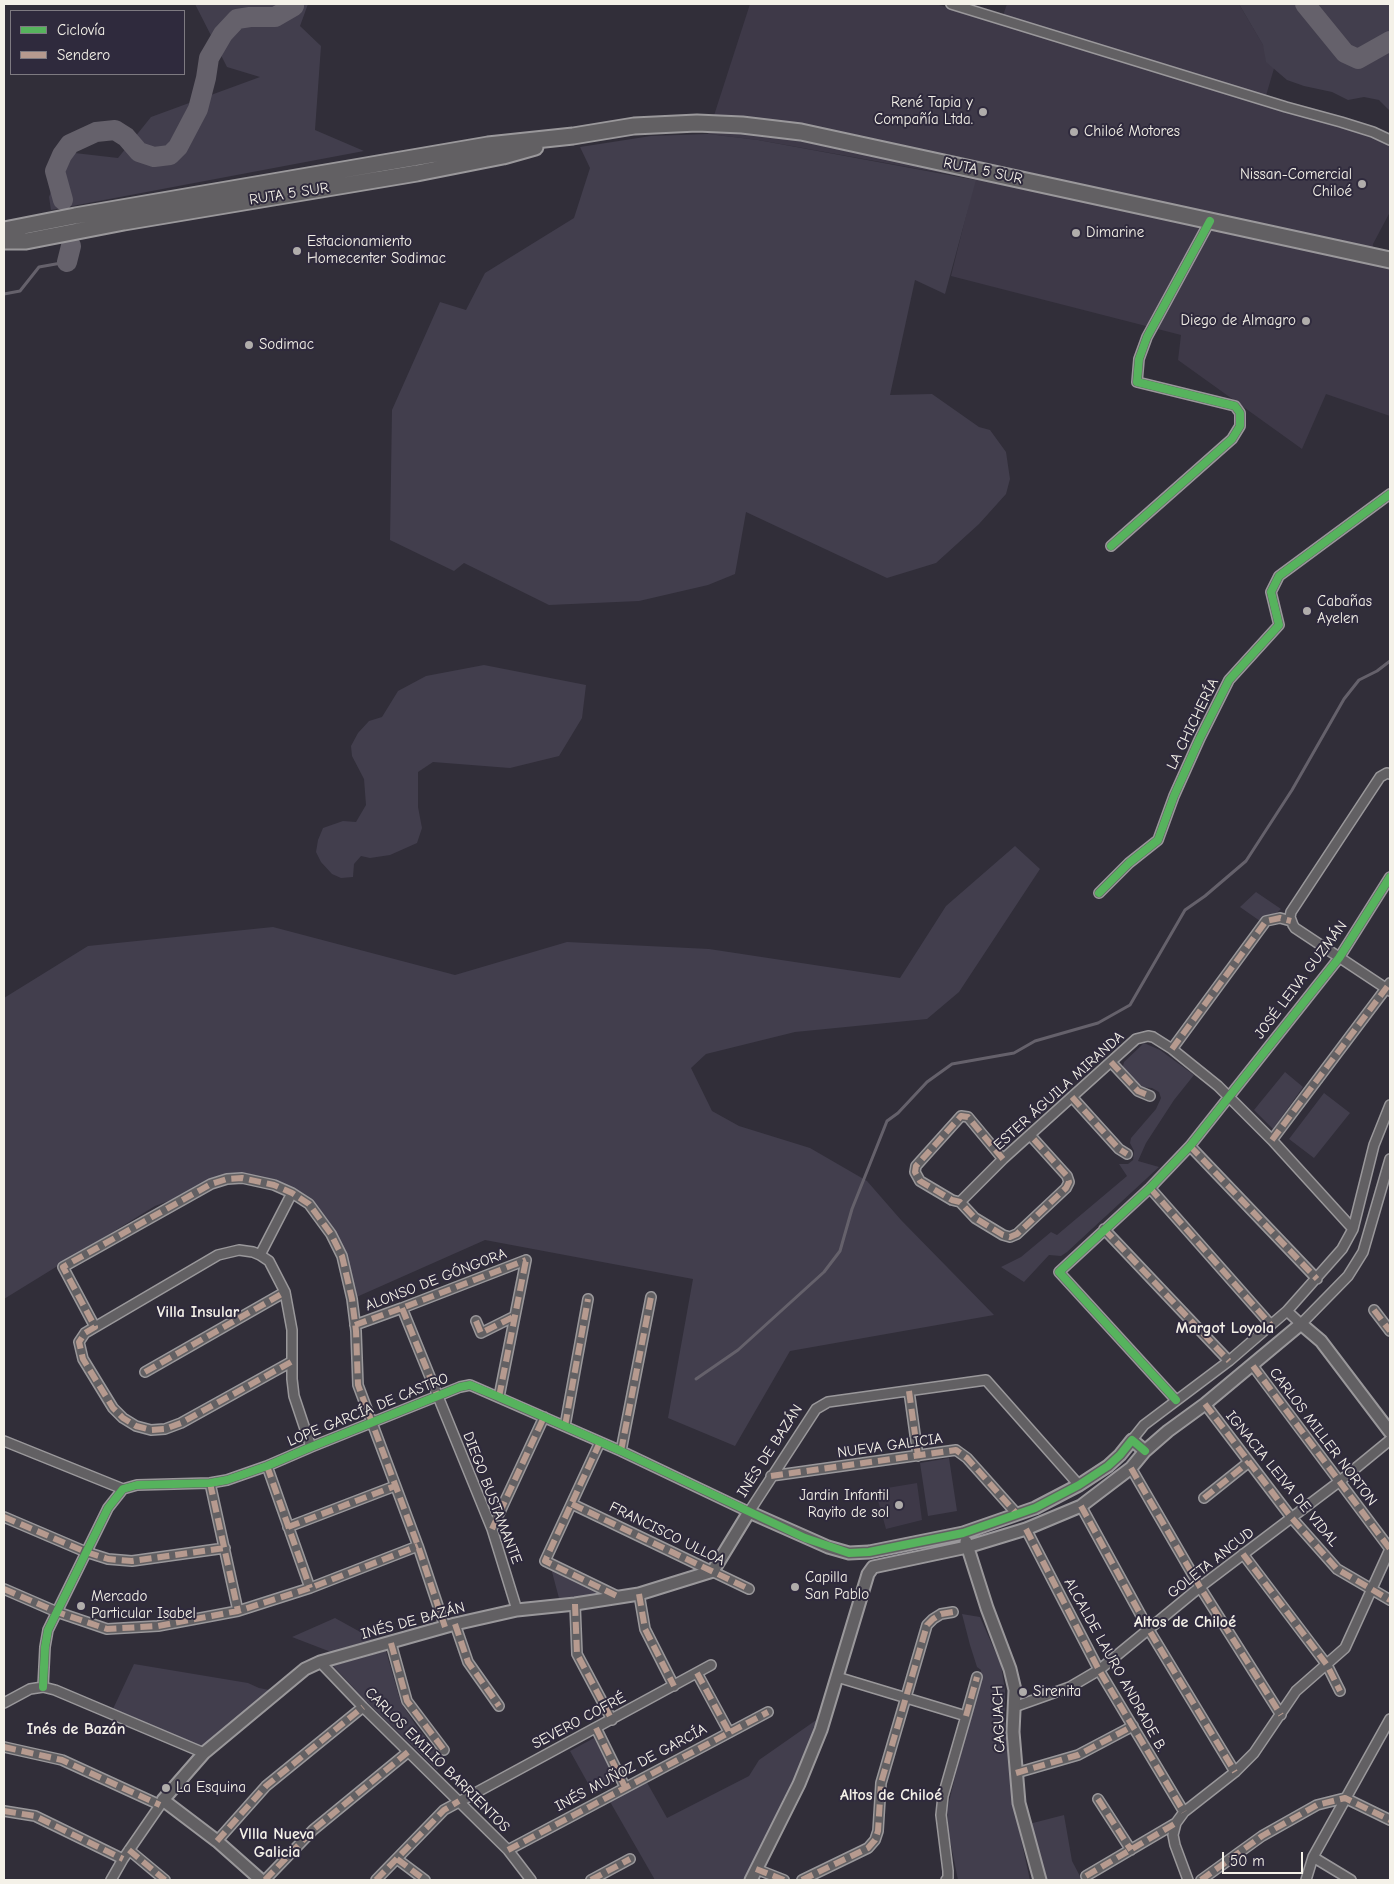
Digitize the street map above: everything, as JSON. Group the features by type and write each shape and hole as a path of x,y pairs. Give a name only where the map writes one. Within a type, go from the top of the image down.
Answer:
{"highway":[{"name":"RUTA 5 SUR","path":"4,230 56,219 488,145 573,136 634,126 681,124 742,125 782,129 1390,260"},
{"name":"RUTA 5 SUR","path":"4,241 26,241 124,222 417,173 504,156 573,136"},
{"path":"254,185 267,188 276,196"}],"street":[{"path":"951,4 1286,107 1341,122 1373,132 1390,140"},
{"path":"1111,546 1232,439 1240,426 1240,414 1235,406 1137,382 1139,359 1147,337 1210,220"},
{"name":"LA CHICHERÍA","path":"1099,893 1129,863 1158,840 1174,796 1196,746 1230,680 1279,625 1270,592 1279,576 1390,494"},
{"path":"1272,1140 1389,988 1339,958 1296,928 1291,921 1291,912 1380,777 1390,774"},
{"name":"JOSÉ LEIVA GUZMÁN","path":"1176,1400 1059,1272 1150,1188 1190,1146 1339,958 1390,877"},
{"path":"1172,1050 1264,923 1280,918 1291,921"},
{"name":"ESTER ÁGUILA MIRANDA","path":"960,1202 1003,1159 1136,1039 1142,1036 1153,1037 1211,1080 1272,1140 1352,1229"},
{"path":"1111,1062 1138,1092 1150,1096"},
{"path":"1072,1097 1119,1149 1127,1154"},
{"path":"1145,1451 1132,1440 1144,1425 1229,1361 1287,1311 1342,1249 1352,1229 1374,1145 1390,1105"},
{"path":"1003,1159 968,1117 960,1116 916,1166 915,1172 920,1181 952,1200 960,1202 974,1218 1003,1236 1010,1237 1017,1234 1066,1188 1069,1182 1067,1176 1030,1135"},
{"path":"1190,1146 1317,1279"},
{"path":"784,1880 753,1875 799,1784 821,1730 868,1574 873,1567 967,1547 1026,1529 1081,1506 1131,1468 1145,1451 1168,1431 1205,1404 1301,1324 1348,1276 1364,1252 1390,1159"},
{"path":"95,1327 63,1267 211,1184 227,1179 258,1180 292,1193 309,1204 331,1234 342,1256 352,1298 358,1385 395,1486 450,1625 468,1662 499,1706"},
{"path":"1150,1188 1271,1325"},
{"path":"260,1255 292,1193"},
{"path":"1104,1229 1229,1361"},
{"path":"292,1362 181,1423 165,1429 151,1430 136,1426 112,1408 83,1359 79,1342 85,1333 218,1255 239,1250 260,1255 269,1261 285,1292 292,1330 294,1396 311,1447"},
{"name":"ALONSO DE GÓNGORA","path":"355,1325 526,1260 515,1316"},
{"path":"145,1372 285,1292"},
{"path":"621,1451 651,1297"},
{"path":"565,1426 588,1299"},
{"name":"DIEGO BUSTAMANTE","path":"402,1308 492,1529 517,1610"},
{"path":"1374,1310 1390,1331"},
{"path":"1287,1311 1321,1342 1390,1432"},
{"path":"476,1321 480,1333 515,1316"},
{"path":"499,1397 515,1316"},
{"name":"CARLOS MILLER NORTON","path":"1252,1366 1390,1549"},
{"name":"INÉS DE BAZÁN","path":"161,1802 204,1753 305,1669 326,1661 450,1625 517,1610 575,1604 639,1594 713,1571 771,1476 816,1409 828,1402 986,1380 1079,1485"},
{"name":"LOPE GARCÍA DE CASTRO","path":"124,1488 138,1485 227,1480 267,1466 460,1387 470,1386 621,1451 828,1547 849,1553 869,1552 963,1533 1035,1508 1079,1485 1108,1466 1132,1440"},
{"path":"909,1391 918,1456"},
{"name":"IGNACIA LEIVA DE VIDAL","path":"1205,1404 1291,1518 1337,1569 1390,1600"},
{"path":"492,1529 544,1417"},
{"name":"GOLETA ANCUD","path":"1014,1707 1070,1687 1099,1670 1200,1587 1340,1481 1390,1440"},
{"path":"4,1441 124,1488 108,1508 48,1630 45,1647 44,1687"},
{"path":"600,1442 545,1561 619,1598"},
{"name":"NUEVA GALICIA","path":"771,1476 956,1450 967,1458 1017,1514"},
{"path":"1204,1498 1249,1462"},
{"path":"267,1466 310,1588"},
{"path":"1131,1468 1200,1587 1281,1715"},
{"path":"210,1482 238,1611"},
{"path":"288,1527 395,1486"},
{"name":"FRANCISCO ULLOA","path":"572,1504 749,1589"},
{"path":"1081,1506 1149,1630 1235,1772"},
{"path":"4,1517 108,1560 132,1561 225,1548"},
{"name":"ALCALDE LAURO ANDRADE B.","path":"1026,1529 1099,1670 1184,1812"},
{"name":"CAGUACH","path":"963,1533 987,1608 1010,1669 1015,1690 1013,1732 1019,1803 1040,1880"},
{"path":"4,1589 57,1612 108,1629 158,1626 238,1611 310,1588 418,1546"},
{"path":"1188,1880 1175,1845 1173,1835 1176,1823 1184,1812 1235,1772 1254,1753 1296,1691 1345,1648 1390,1549"},
{"path":"1243,1554 1327,1665 1340,1691"},
{"path":"639,1594 645,1629 674,1686"},
{"path":"575,1604 577,1654 612,1720"},
{"path":"802,1880 868,1848 875,1840 878,1831 881,1783 927,1625 932,1619 941,1614 953,1612"},
{"path":"391,1643 407,1701 444,1750"},
{"name":"CARLOS EMILIO BARRIENTOS","path":"326,1661 363,1707 508,1850 531,1880"},
{"name":"SEVERO COFRÉ","path":"376,1880 444,1810 711,1665"},
{"path":"697,1673 728,1732"},
{"path":"837,1677 966,1716"},
{"path":"946,1880 948,1878 948,1870 942,1825 942,1806 977,1677"},
{"path":"4,1703 23,1692 44,1687 204,1753"},
{"path":"217,1841 266,1786 363,1707"},
{"name":"INÉS MUÑOZ DE GARCÍA","path":"508,1850 768,1712"},
{"path":"1306,1880 1313,1857 1390,1719"},
{"path":"1016,1773 1078,1755 1133,1726"},
{"path":"596,1728 625,1787"},
{"path":"4,1747 62,1760 161,1802 217,1841 261,1880"},
{"path":"265,1880 313,1830 408,1752"},
{"path":"1098,1798 1131,1850"},
{"path":"1201,1880 1262,1836 1316,1804 1345,1798 1390,1820"},
{"path":"112,1878 161,1802"},
{"path":"4,1811 35,1816 123,1859"},
{"path":"1086,1876 1176,1823"},
{"path":"129,1850 165,1880"},
{"path":"1313,1857 1351,1880"},
{"path":"397,1859 425,1880"},
{"path":"591,1880 630,1859"}],"shaded area":[{"path":"195,4 308,4 300,26 321,46 315,130 364,151 51,210 49,197 66,152 118,158 151,117 260,77 227,67"},
{"path":"750,4 936,4 1000,24 1007,4 1239,4 1275,65 1263,106 1361,132 1390,145 1390,212 1373,244 1371,265 1390,270 1390,416 1326,394 1302,449 1178,360 1181,335 951,276 975,179 758,140 708,134"},
{"path":"1239,4 1390,4 1390,111 1379,100 1364,97 1348,100 1332,92 1287,80 1266,62 1263,45"},
{"path":"708,134 758,140 976,180 945,294 915,280 890,395 932,394 979,427 990,430 1006,452 1010,479 1006,494 979,524 936,563 887,578 746,512 735,574 708,585 639,601 549,605 464,563 454,571 390,540 392,410 440,302 466,310 485,273 574,218 590,168 580,147 651,136"},
{"path":"484,665 586,685 582,718 559,756 510,768 433,762 418,772 418,807 422,828 417,843 390,855 370,858 361,856 354,864 353,877 341,878 332,874 321,862 316,852 323,828 343,821 356,822 366,805 364,779 352,756 351,746 358,733 369,721 382,717 398,691 426,676"},
{"path":"1015,846 1040,869 959,992 927,1019 795,1032 706,1054 691,1068 712,1111 739,1126 810,1148 867,1181 901,1220 994,1315 790,1351 735,1446 668,1418 693,1279 485,1240 352,1299 342,1256 309,1204 286,1190 227,1179 155,1206 4,1299 4,998 88,946 273,927 455,975 567,942 709,949 900,978 946,906"},
{"path":"1256,892 1281,909 1273,916 1260,921 1240,907"},
{"path":"1144,1043 1160,1050 1194,1075 1174,1100 1146,1143 1138,1161 1159,1167 1067,1252 1061,1256 1049,1255 1024,1282 1001,1267 1021,1257 1051,1232 1057,1235 1127,1176 1119,1164 1128,1164 1133,1160 1134,1151 1130,1143 1131,1138 1156,1109 1161,1098 1159,1092 1152,1088 1141,1087 1122,1070 1124,1062"},
{"path":"1285,1072 1303,1087 1273,1129 1254,1110"},
{"path":"1324,1093 1350,1113 1314,1158 1289,1139"},
{"path":"949,1458 957,1511 928,1516 920,1463"},
{"name":"Jardin Infantil Rayito de sol","path":"917,1483 922,1520 886,1529 875,1490"},
{"path":"551,1568 607,1595 560,1602"},
{"path":"962,1614 980,1617 1001,1665 1005,1690 1005,1731 1015,1812 1030,1880 958,1880 949,1835 947,1810 981,1670 977,1667"},
{"path":"335,1618 373,1639 331,1652 292,1637"},
{"path":"386,1651 401,1703 417,1727 445,1761 437,1770 333,1666"},
{"path":"134,1664 248,1683 269,1690 203,1748 113,1709"},
{"path":"822,1716 798,1781 746,1880 655,1880 609,1800 645,1779 667,1818 749,1776 759,1760"},
{"path":"594,1738 618,1781 594,1794 570,1751"},
{"path":"1064,1815 1072,1861 1082,1880 1040,1880 1025,1825"}],"waterway":[{"path":"63,200 55,171 62,155 70,144 96,132 115,130 126,137 139,152 154,157 170,155 178,147 198,109 209,58 223,34 237,19 275,17 294,6 293,4"},
{"path":"1305,4 1345,53 1358,59 1390,41"},
{"path":"67,262 71,246"},
{"path":"4,294 20,291 39,267 67,262"},
{"path":"696,1379 738,1350 824,1272 840,1251 852,1209 887,1121 898,1113 927,1082 952,1064 1014,1053 1035,1041 1098,1023 1130,1005 1185,910 1205,896 1246,861 1292,790 1344,699 1359,680 1377,671 1390,661"}],"marked path":[{"path":"1172,1049 1266,921 1280,918 1291,921"},
{"path":"1272,1140 1390,983"},
{"path":"1111,1062 1138,1091 1150,1096"},
{"path":"1072,1097 1119,1149 1127,1154"},
{"path":"1003,1159 968,1117 961,1116 916,1166 915,1172 920,1181 952,1200 960,1202 975,1218 1003,1235 1010,1237 1017,1234 1066,1188 1069,1182 1067,1176 1030,1135"},
{"path":"1190,1146 1317,1279"},
{"path":"291,1362 181,1423 165,1429 151,1430 136,1426 123,1418 113,1408 83,1359 79,1342 85,1333 95,1327 63,1267 211,1184 227,1179 242,1178 274,1185 292,1193 309,1204 331,1234 342,1256 352,1299 356,1331 358,1385 418,1546 445,1627"},
{"path":"1150,1188 1271,1325"},
{"path":"1104,1229 1229,1361"},
{"path":"355,1325 526,1260"},
{"path":"499,1397 526,1260"},
{"path":"145,1372 285,1292"},
{"path":"621,1451 651,1297"},
{"path":"565,1426 588,1299"},
{"path":"402,1308 438,1397"},
{"path":"1374,1310 1390,1331"},
{"path":"476,1321 481,1333 515,1316"},
{"path":"1253,1366 1390,1549"},
{"path":"909,1391 918,1456"},
{"path":"1205,1404 1291,1517 1337,1569 1390,1600"},
{"path":"492,1529 544,1417"},
{"path":"600,1442 545,1561 619,1597"},
{"path":"771,1476 956,1450 967,1458 1017,1514"},
{"path":"1204,1498 1249,1462"},
{"path":"267,1466 310,1588"},
{"path":"1131,1468 1200,1587 1281,1715"},
{"path":"210,1483 238,1611"},
{"path":"288,1527 395,1486"},
{"path":"572,1504 749,1589"},
{"path":"1081,1506 1149,1630 1235,1772"},
{"path":"4,1517 86,1552 108,1559 132,1561 225,1548"},
{"path":"1026,1529 1099,1670 1184,1812"},
{"path":"4,1589 57,1612 107,1629 158,1626 238,1611 310,1588 418,1546"},
{"path":"1243,1554 1327,1665 1340,1691"},
{"path":"639,1594 645,1629 674,1686"},
{"path":"575,1604 577,1654 612,1720"},
{"path":"802,1880 868,1848 875,1840 878,1831 881,1783 927,1625 941,1614 953,1612"},
{"path":"455,1624 468,1662 499,1706"},
{"path":"391,1643 407,1701 444,1750"},
{"path":"697,1673 729,1732"},
{"path":"966,1716 977,1677"},
{"path":"217,1841 266,1786 363,1707"},
{"path":"508,1850 768,1712"},
{"path":"1016,1773 1078,1755 1133,1726"},
{"path":"596,1728 625,1787"},
{"path":"4,1747 62,1760 160,1805"},
{"path":"265,1880 313,1830 408,1752"},
{"path":"1201,1880 1262,1836 1317,1805 1345,1798 1390,1820"},
{"path":"1098,1799 1131,1850"},
{"path":"376,1880 444,1810 459,1801"},
{"path":"4,1811 35,1816 123,1859"},
{"path":"1086,1876 1176,1823"},
{"path":"129,1850 165,1880"},
{"path":"397,1859 425,1880"},
{"path":"591,1880 630,1859"},
{"path":"756,1869 784,1880"}],"cycle path":[{"path":"1111,546 1232,439 1240,426 1240,413 1235,406 1137,382 1139,359 1147,337 1210,221"},
{"path":"1099,893 1129,863 1158,840 1174,796 1229,680 1279,625 1271,592 1279,576 1390,494"},
{"path":"1176,1400 1059,1272 1150,1188 1190,1146 1339,958 1390,877"},
{"path":"43,1687 45,1647 48,1630 108,1508 123,1489 137,1485 210,1483 227,1480 267,1466 460,1387 470,1385 499,1397 621,1451 805,1538 849,1553 869,1552 963,1533 1035,1508 1079,1485 1108,1466 1132,1440 1145,1451"}],"place":[{"name":"René Tapia y Compañía Ltda.","path":"983,112"},
{"name":"Chiloé Motores","path":"1074,132"},
{"name":"Nissan-Comercial Chiloé","path":"1362,184"},
{"name":"Dimarine","path":"1076,233"},
{"name":"Estacionamiento Homecenter Sodimac","path":"297,251"},
{"name":"Diego de Almagro","path":"1306,321"},
{"name":"Sodimac","path":"249,345"},
{"name":"Cabañas Ayelen","path":"1307,611"},
{"name":"Jardin Infantil Rayito de sol","path":"899,1505"},
{"name":"Capilla San Pablo","path":"795,1587"},
{"name":"Mercado Particular Isabel","path":"81,1606"},
{"name":"Sirenita","path":"1023,1692"},
{"name":"La Esquina","path":"166,1788"}],"district":[{"name":"Villa Insular","path":"198,1312"},
{"name":"Margot Loyola","path":"1225,1328"},
{"name":"Altos de Chiloé","path":"1185,1622"},
{"name":"Inés de Bazán","path":"76,1729"},
{"name":"Altos de Chiloé","path":"891,1795"},
{"name":"Vllla Nueva Galicia","path":"277,1843"}]}
